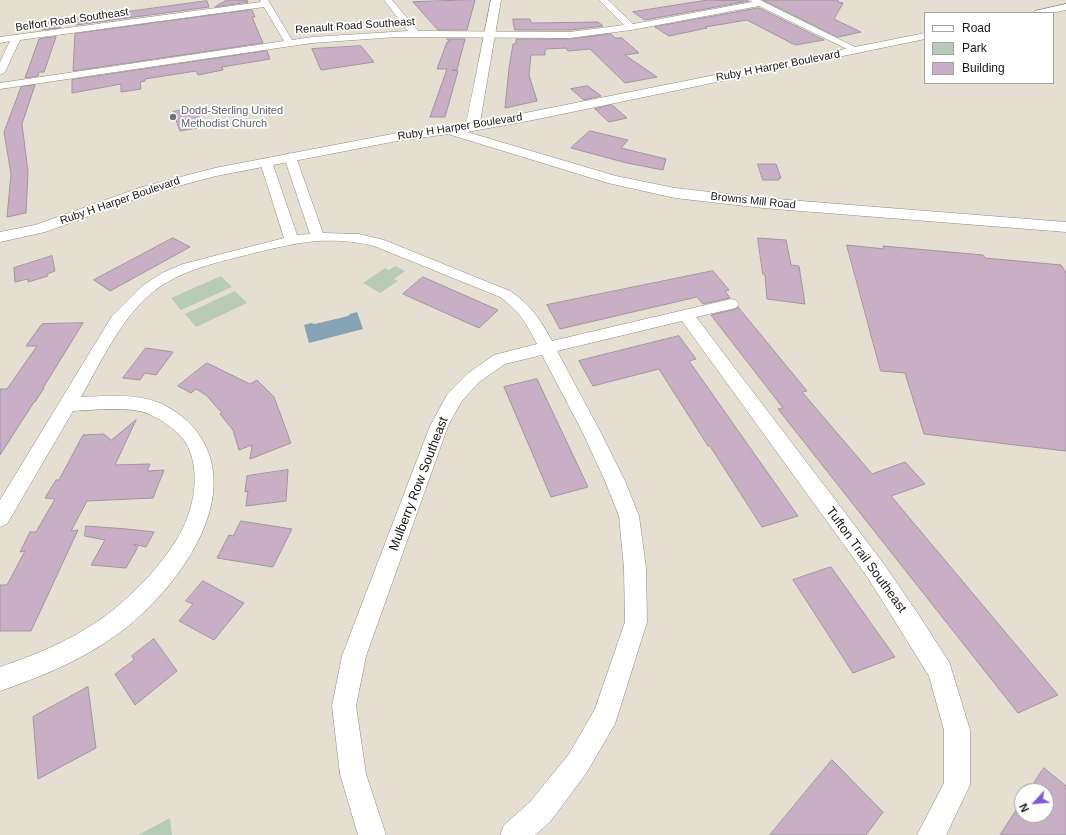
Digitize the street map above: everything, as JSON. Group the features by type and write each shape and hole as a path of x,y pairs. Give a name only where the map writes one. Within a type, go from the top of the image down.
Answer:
{"street":[{"path":"388,0 416,34"},
{"path":"472,127 496,0"},
{"path":"603,0 631,27"},
{"path":"265,2 289,42"},
{"name":"Belfort Road Southeast","path":"0,40 265,2"},
{"path":"758,2 856,50"},
{"name":"Renault Road Southeast","path":"0,86 289,42 379,34 570,34 631,27 758,2"},
{"path":"1044,12 1066,7"},
{"name":"Ruby H Harper Boulevard","path":"0,237 39,229 147,190 180,180 397,137 472,127 924,36"},
{"path":"0,72 16,38"},
{"name":"Browns Mill Road","path":"448,130 613,180 675,193 762,203 1066,227"},
{"path":"290,157 318,237"},
{"path":"266,162 292,240"},
{"path":"0,518 118,320 147,289 167,276 188,267 222,257 292,240 318,237 359,238 379,243 505,294 518,303 532,319 598,445 629,516 635,568 636,622 606,716 578,763 540,812 514,835"},
{"name":"Mulberry Row Southeast","path":"372,835 353,774 344,706 354,656 440,426 454,398 474,378 500,359 731,304"},
{"name":"Tufton Trail Southeast","path":"685,314 876,572 912,625 940,671 957,730 957,785 931,835"},
{"path":"0,679 38,666 80,646 120,619 173,565 190,535 200,511 204,487 205,468 196,442 180,423 155,408 130,404 68,404"}],"green space":[{"path":"395,266 405,271 394,279 398,281 380,293 363,283 385,268 389,270"},
{"path":"221,276 232,287 181,310 171,298"},
{"path":"235,291 247,303 196,327 185,314"},
{"path":"170,818 172,835 138,835"}],"water":[{"path":"357,312 363,329 309,343 304,325 311,323 315,324 348,316"}],"building":[{"path":"227,0 247,0 248,2 215,7"},
{"path":"475,0 467,30 438,30 413,2"},
{"path":"708,0 749,1 645,20 633,12"},
{"path":"763,0 838,0 838,2 843,3 834,19 861,32 838,37"},
{"path":"207,1 209,7 76,25 76,19"},
{"path":"759,8 824,40 795,45 747,20 705,27 707,28 669,36 655,27"},
{"path":"252,10 255,17 252,17 263,43 73,71 75,34"},
{"path":"513,19 530,19 533,23 598,22 603,26 570,30 515,30"},
{"path":"62,21 60,28 42,30 45,23"},
{"path":"611,34 615,38 622,38 639,53 625,55 657,77 625,83 590,49 568,51 566,48 545,49 545,55 531,55 529,75 537,101 505,108 509,68 513,44 516,44 516,39 570,39"},
{"path":"56,37 44,72 39,72 38,76 25,78 39,39"},
{"path":"447,39 465,39 457,70 452,70 458,71 445,117 430,117 447,69 437,69 447,42 450,42"},
{"path":"361,46 374,62 321,70 312,49"},
{"path":"267,51 270,59 222,67 223,70 198,75 196,71 145,79 145,81 140,82 141,89 121,92 121,84 72,93 72,80"},
{"path":"35,85 22,124 28,172 26,213 7,217 11,174 4,132 21,87"},
{"path":"588,86 601,96 584,100 571,89"},
{"path":"612,105 627,118 609,122 595,109"},
{"path":"195,107 203,127 180,131 173,112"},
{"path":"590,131 628,140 621,148 666,159 663,170 627,163 571,148"},
{"path":"758,164 776,164 781,178 779,178 779,180 763,180"},
{"path":"173,238 190,247 110,291 94,280"},
{"path":"758,238 786,240 791,265 799,266 805,304 767,299 765,275 763,274"},
{"path":"847,245 884,249 883,246 983,255 985,258 1061,265 1066,273 1066,451 924,434 905,373 881,371"},
{"path":"52,256 55,271 47,274 48,276 28,282 28,279 15,282 14,268"},
{"path":"713,271 729,290 725,291 730,298 703,304 697,297 560,329 547,305"},
{"path":"423,277 498,310 479,328 403,294"},
{"path":"738,307 807,391 802,392 872,474 905,462 925,484 891,496 1058,695 1018,713 778,409 783,408 711,315 736,309"},
{"path":"83,323 44,388 0,455 0,389 7,389 37,346 26,346 42,324"},
{"path":"679,336 696,359 689,361 798,516 762,527 659,369 593,386 579,361"},
{"path":"146,348 173,352 156,375 145,373 140,380 123,378"},
{"path":"207,363 250,384 257,380 274,397 291,443 250,459 252,445 239,450 233,430 220,414 222,413 206,395 196,389 191,393 178,386"},
{"path":"537,379 588,487 551,497 504,387"},
{"path":"136,420 115,465 150,464 147,471 164,470 153,498 87,501 71,531 78,530 31,631 0,631 0,585 7,585 25,551 20,552 30,532 36,532 55,499 45,498 56,480 59,480 83,435 104,434 111,440"},
{"path":"288,470 286,501 246,506 248,491 245,492 247,476"},
{"path":"241,521 292,529 273,567 217,558 229,535 233,536"},
{"path":"86,526 154,532 146,547 133,544 138,547 126,568 91,565 105,540 85,536"},
{"path":"831,567 895,657 853,673 793,580"},
{"path":"203,581 244,603 214,640 179,621 193,604 186,601"},
{"path":"154,639 177,671 135,705 115,674 134,660 132,656"},
{"path":"88,687 96,748 38,779 33,717"},
{"path":"832,760 883,812 866,835 770,835"},
{"path":"1044,768 1066,786 1066,835 1000,835 1014,813 1014,823 1054,823 1054,783 1034,783"}],"place":[{"name":"Dodd-Sterling United Methodist Church","path":"173,117"}]}
